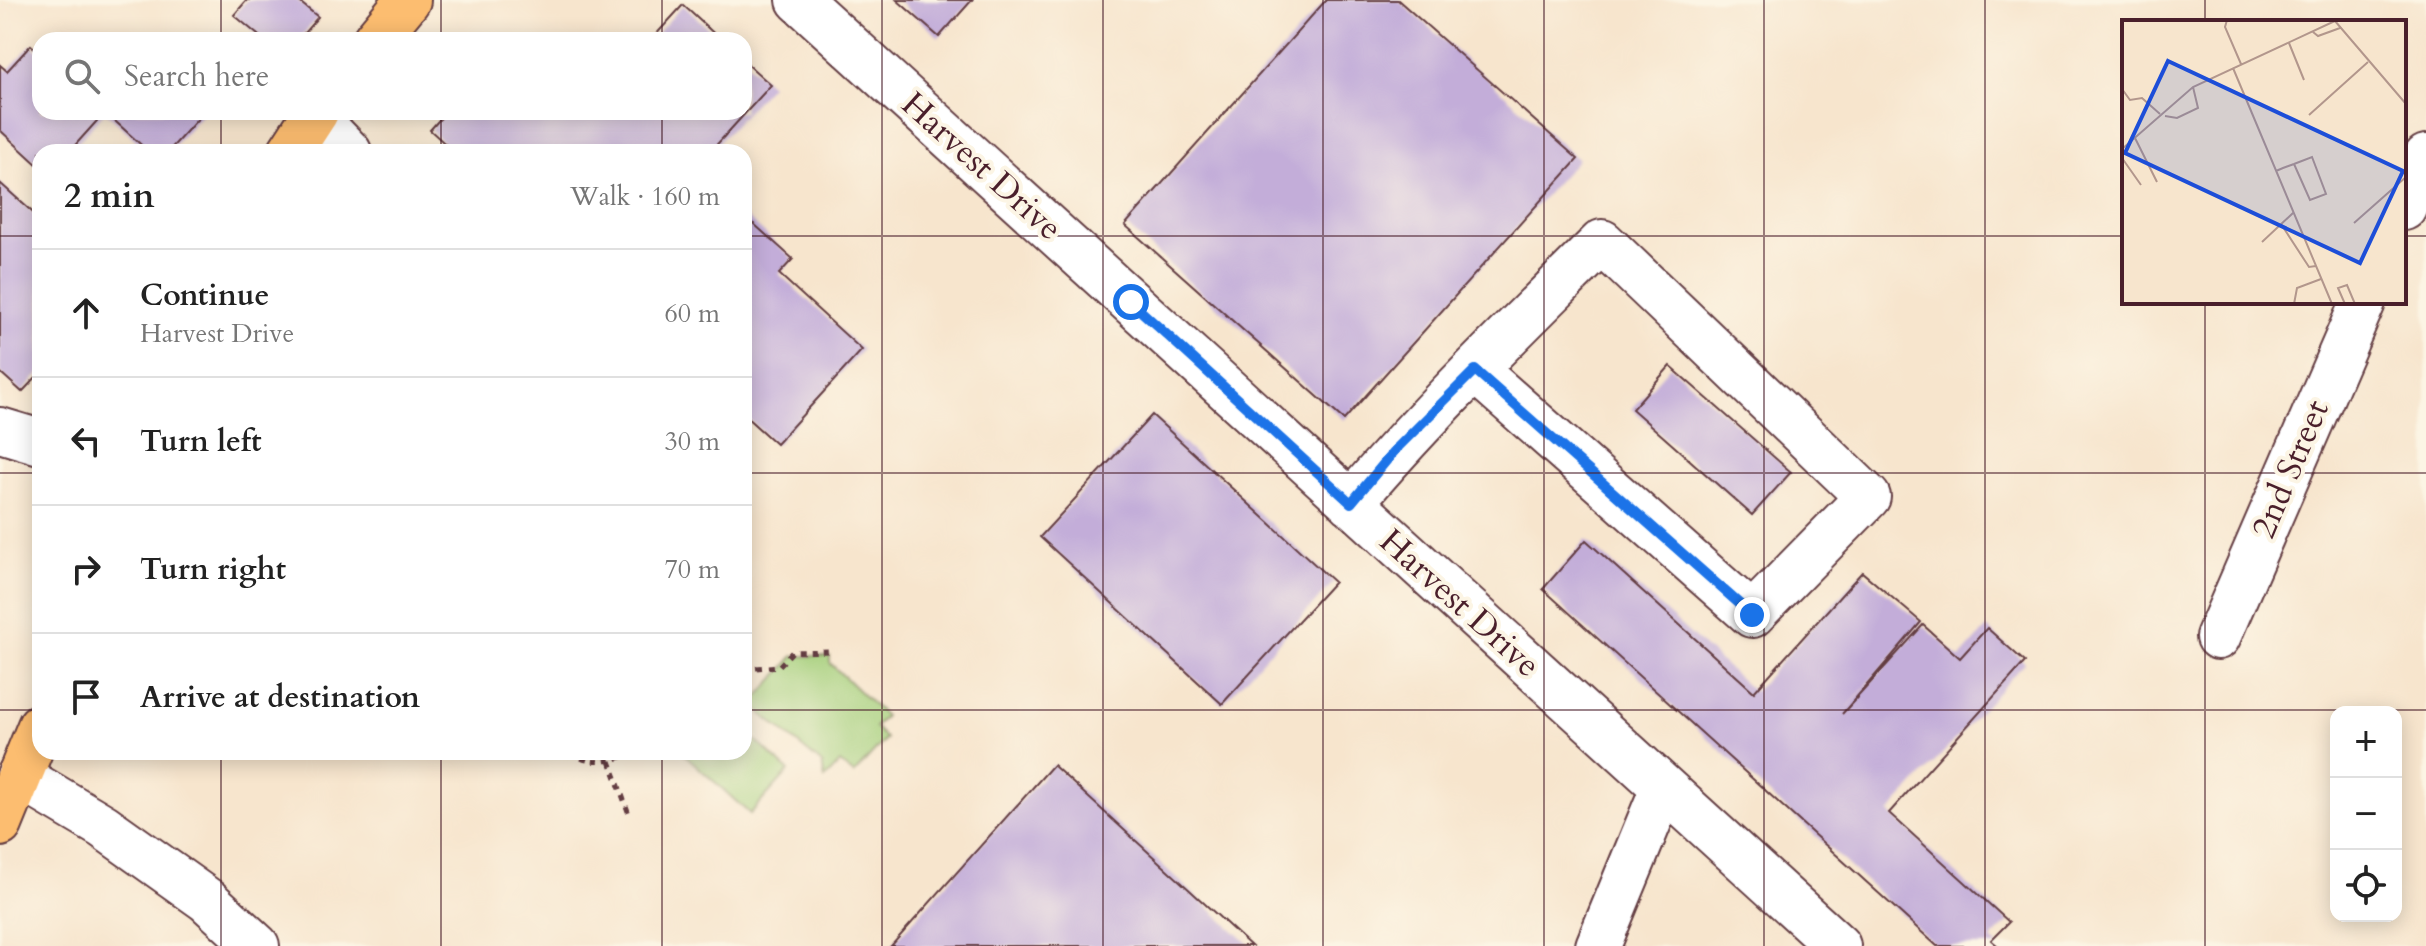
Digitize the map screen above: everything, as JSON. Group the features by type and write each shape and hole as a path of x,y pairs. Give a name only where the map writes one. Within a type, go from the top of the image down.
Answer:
{"main road":[{"path":"382,32 408,0"},
{"path":"295,144 310,120"},
{"path":"0,824 32,745"}],"street":[{"name":"Harvest Drive","path":"799,0 1838,946"},
{"path":"320,120 342,144"},
{"path":"2406,203 2426,157"},
{"path":"1351,503 1396,449 1602,242 1868,497 1752,615 1475,370"},
{"name":"2nd Street","path":"2218,637 2362,304"},
{"path":"0,430 32,440"},
{"path":"19,776 103,826 207,900 257,946"},
{"path":"1609,942 1663,788"}],"path":[{"path":"752,668 779,666 792,652 831,651"},
{"path":"582,760 610,761 630,817"}],"green space":[{"path":"794,656 830,656 830,663 885,716 875,727 886,739 854,774 840,763 825,779 822,764 752,704"},
{"path":"752,737 789,771 750,814 691,760 752,760"}],"building":[{"path":"247,0 297,0 318,17 305,32 254,32 234,15"},
{"path":"897,0 972,0 939,37"},
{"path":"1326,0 1398,0 1578,159 1344,420 1125,225"},
{"path":"683,5 712,32 658,32"},
{"path":"31,45 32,120 98,120 76,144 32,144 32,160 0,130 0,65 7,71"},
{"path":"752,68 771,85 752,106"},
{"path":"114,120 197,120 175,144 140,144"},
{"path":"439,120 739,120 717,144 445,144 430,130"},
{"path":"0,183 32,212 32,381 22,392 0,372"},
{"path":"752,222 793,259 779,274 862,350 776,444 752,422"},
{"path":"1670,366 1791,472 1752,515 1632,409"},
{"path":"1152,415 1334,582 1222,704 1040,537"},
{"path":"1586,540 1754,692 1862,572 1921,622 1842,714 1923,625 1960,658 1987,628 2025,662 1889,813 2009,922 1991,940 1998,946 1937,946 1543,589"},
{"path":"1053,765 1251,946 891,946"}],"route":[{"path":"1131,302 1351,503 1396,449 1475,370 1752,615"}]}
